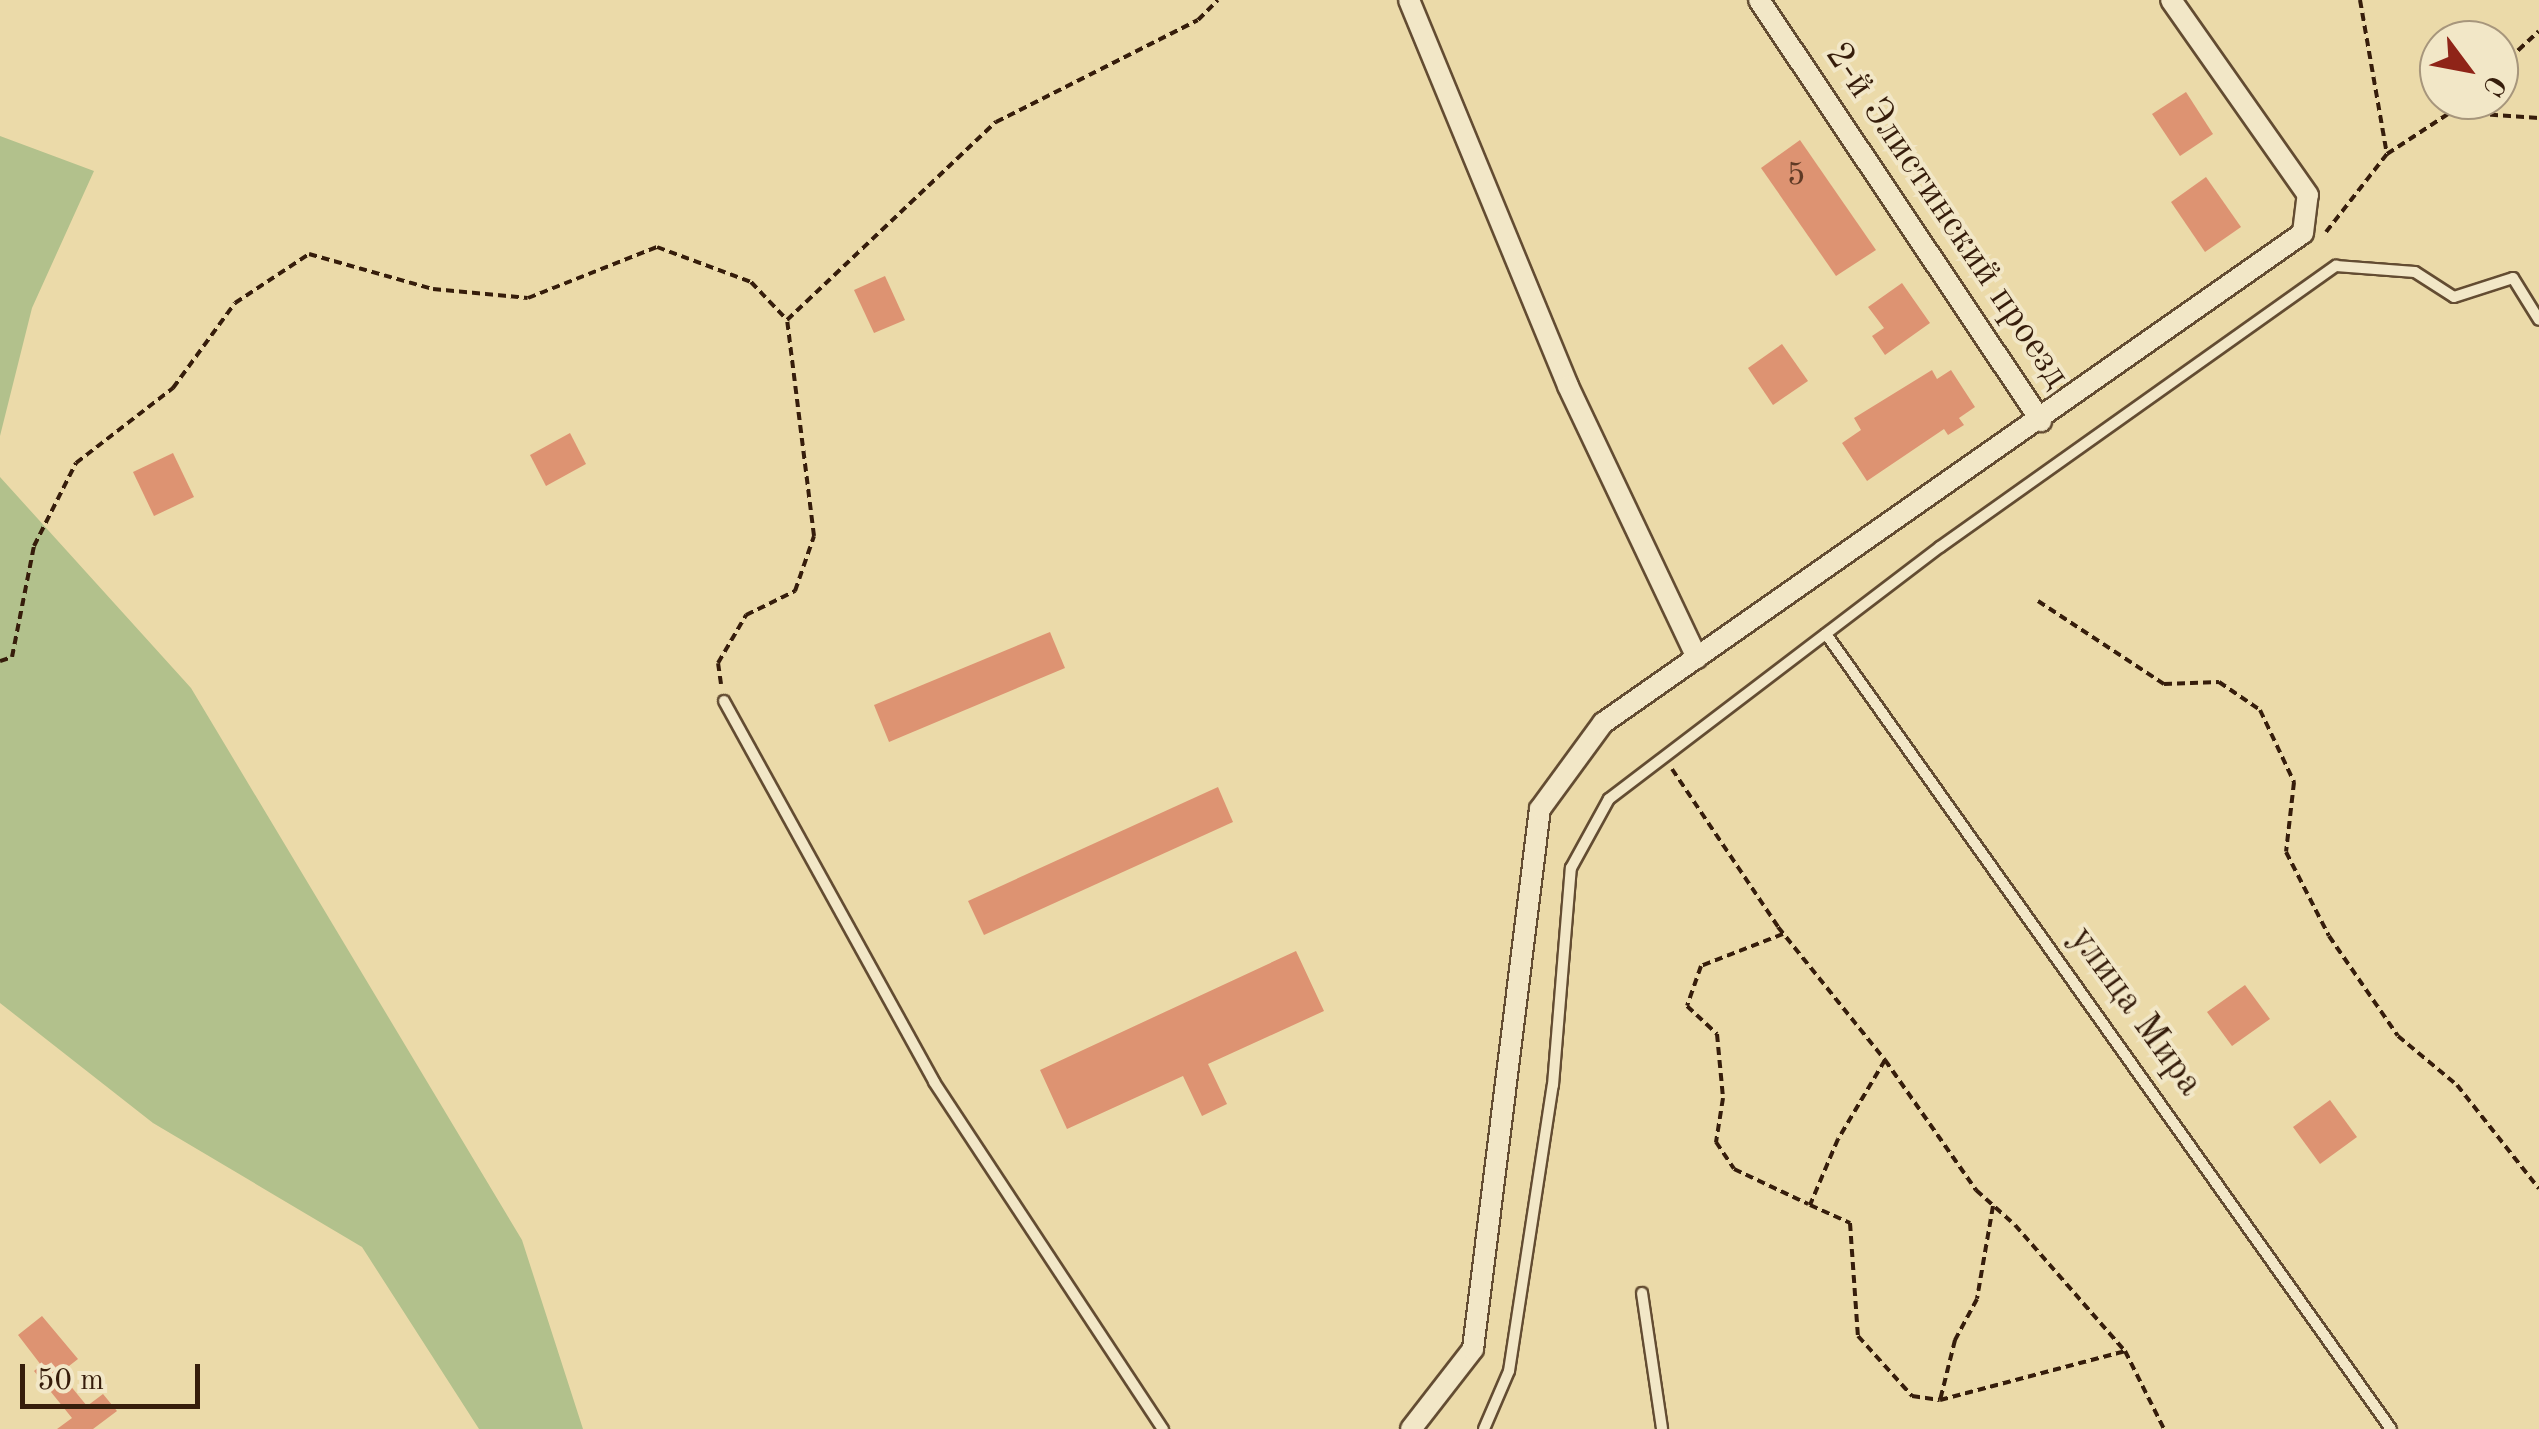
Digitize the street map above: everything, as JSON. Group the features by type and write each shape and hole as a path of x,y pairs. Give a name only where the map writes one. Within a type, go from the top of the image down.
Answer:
{"street":[{"path":"1409,0 1568,386 1697,658"},
{"name":"2-й Элистинский проезд","path":"1760,0 2041,421"},
{"path":"1411,1429 1474,1349 1540,809 1603,723 2041,421 2302,233 2308,195 2171,0"}],"lane":[{"path":"1484,1429 1510,1370 1553,1084 1571,868 1609,799 1826,634 2336,266 2416,272 2454,298 2513,278 2539,320"},
{"name":"улица Мира","path":"1826,634 2391,1429"},
{"path":"724,701 934,1082 1163,1429"},
{"path":"1642,1293 1662,1429"}],"path":[{"path":"787,320 996,122 1198,20 1218,0"},
{"path":"2360,0 2387,154"},
{"path":"2519,50 2539,32"},
{"path":"2317,242 2387,154 2439,120"},
{"path":"0,661 12,657 34,546 76,462 173,388 235,303 309,254 433,289 528,298 657,247 752,282 787,320 814,536 795,591 746,615 718,663 724,701"},
{"path":"2038,601 2164,684 2218,682 2260,710 2294,782 2286,852 2329,936 2398,1036 2457,1085 2539,1189"},
{"path":"1664,756 1784,934 1885,1060 1993,1206 2125,1351 2164,1429"},
{"path":"1784,934 1701,966 1688,1006 1716,1034 1724,1098 1716,1142 1734,1169 1850,1224 1858,1336 1912,1396 1940,1400 2125,1351"},
{"path":"1810,1205 1838,1139 1885,1060"},
{"path":"1940,1400 1955,1340 1977,1299 1993,1206"}],"green space":[{"path":"0,136 94,171 32,308 0,436"},
{"path":"0,477 191,688 522,1240 583,1429 479,1429 362,1247 153,1123 0,1003"}],"building":[{"path":"2186,92 2213,134 2180,156 2152,114"},
{"path":"1800,140 1876,250 1836,276 1761,168"},
{"path":"2206,177 2241,227 2205,252 2171,202"},
{"path":"885,276 905,320 874,333 854,290"},
{"path":"1902,283 1930,323 1885,355 1872,336 1884,328 1868,307"},
{"path":"1782,344 1808,381 1773,405 1748,368"},
{"path":"1932,370 1937,379 1951,370 1975,407 1959,418 1964,425 1948,435 1944,429 1867,481 1842,443 1861,430 1854,418"},
{"path":"570,433 586,464 546,486 530,455"},
{"path":"173,453 194,497 154,516 133,472"},
{"path":"1050,632 1065,668 889,742 874,705"},
{"path":"1218,787 1233,822 984,935 968,901"},
{"path":"1296,951 1324,1011 1208,1064 1227,1104 1202,1116 1183,1076 1067,1129 1040,1070"},
{"path":"2245,985 2270,1019 2232,1046 2207,1012"},
{"path":"2330,1100 2357,1137 2320,1164 2293,1127"},
{"path":"42,1316 78,1359 60,1373 87,1406 103,1394 117,1411 93,1429 57,1429 72,1418 34,1371 41,1365 18,1335"}]}
